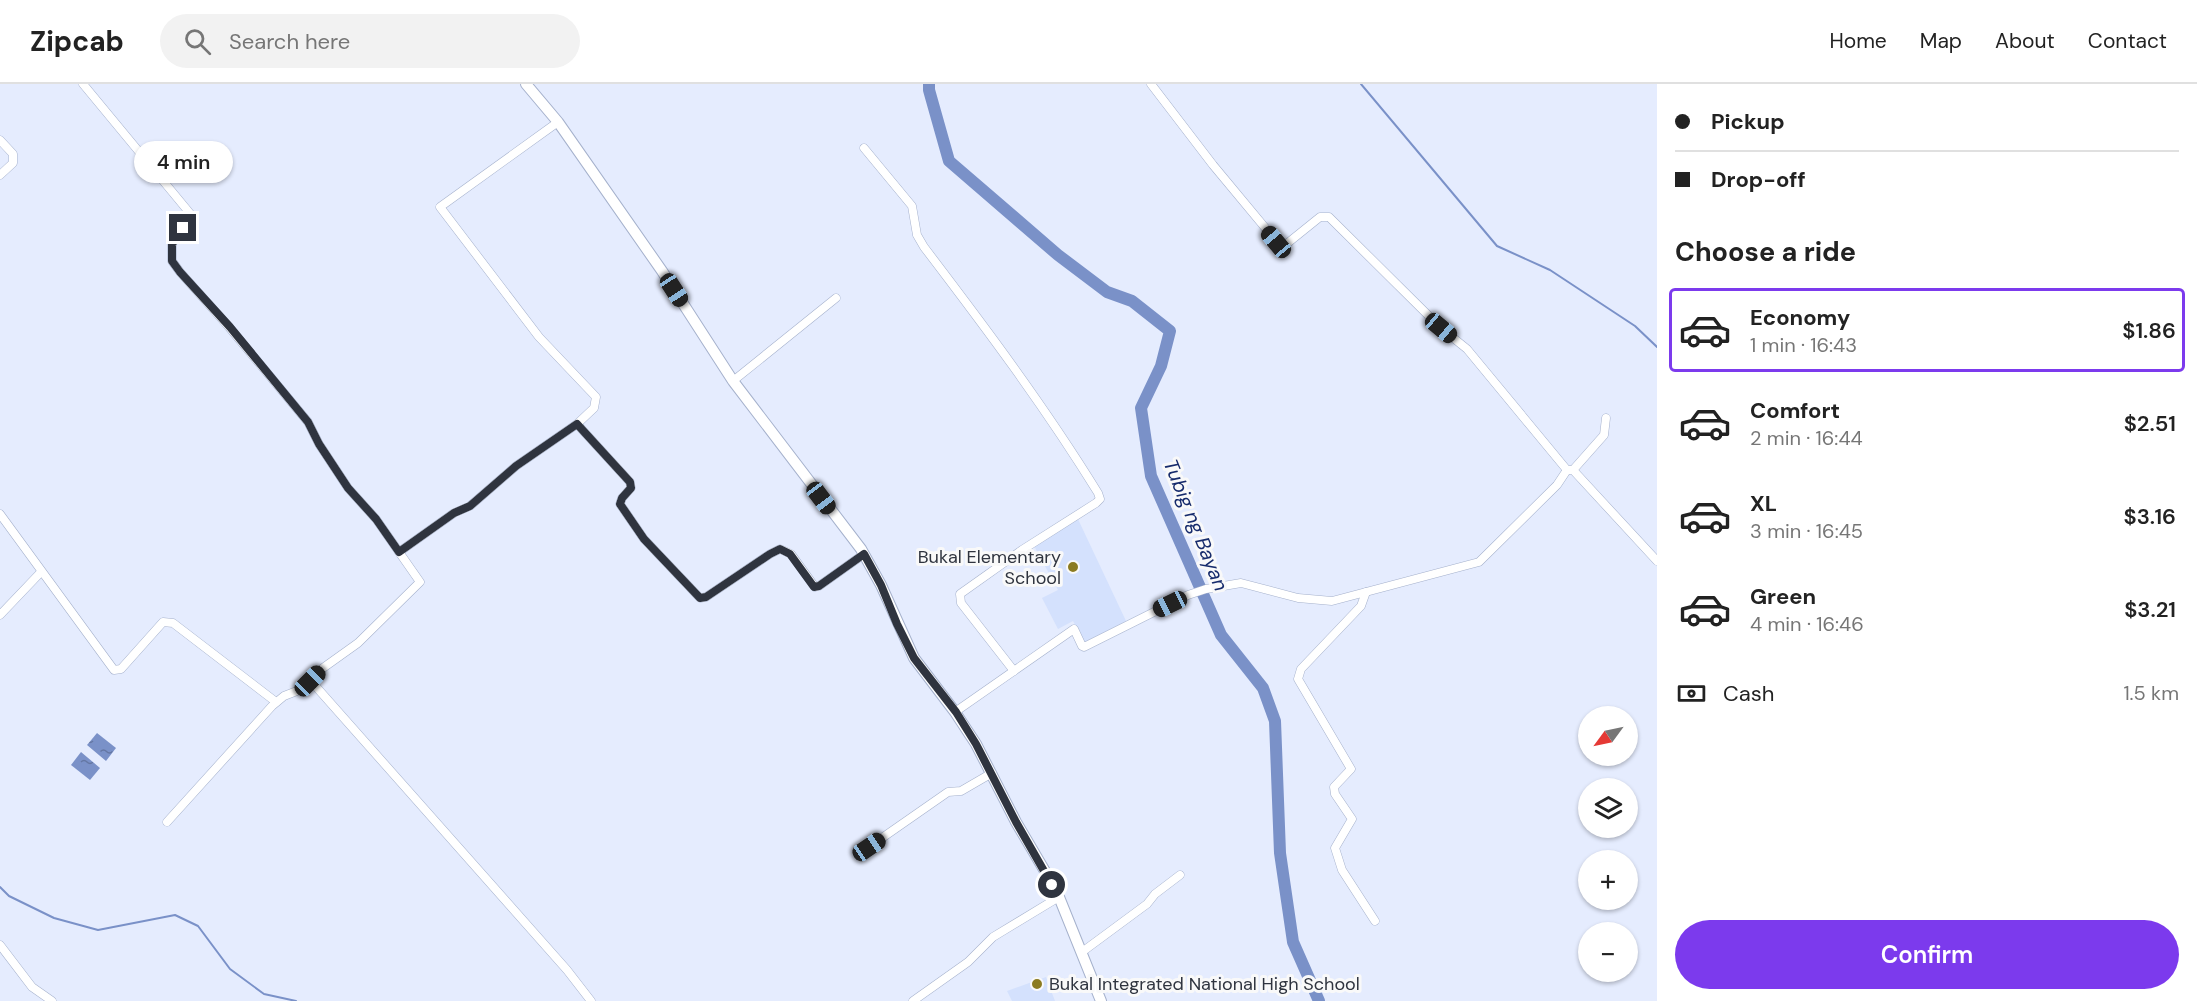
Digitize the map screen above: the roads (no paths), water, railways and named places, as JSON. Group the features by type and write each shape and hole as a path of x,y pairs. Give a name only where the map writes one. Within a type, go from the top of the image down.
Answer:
{"main road":[{"path":"526,84 558,122 662,271 733,381 864,554 881,585 914,658 956,712 976,744 1016,822 1059,897 1101,1001"}],"street":[{"path":"83,84 194,217 172,244 172,261 308,422 319,444 348,488 376,519 420,582 358,643 323,668 302,688 276,702 167,822"},
{"path":"1151,84 1276,242 1284,246 1320,217 1329,217 1441,328 1467,349 1570,470 1657,561"},
{"path":"399,552 454,513 470,506 516,466 577,424 594,408 596,397 539,337 440,207 558,122"},
{"path":"0,140 13,154 13,163 0,175"},
{"path":"864,148 912,206 917,235 924,247 1002,349 1067,443 1100,499 960,594 961,603 1014,671"},
{"path":"733,381 836,298"},
{"path":"956,712 1074,629 1084,647 1188,595 1206,589 1241,583 1298,598 1332,601 1479,562 1604,435 1606,418"},
{"path":"577,424 630,482 631,488 620,504 644,539 700,598 706,597 780,549 790,554 814,587 819,586 864,554"},
{"path":"0,514 114,670 121,669 163,622 173,623 276,702"},
{"path":"0,615 41,572"},
{"path":"1366,592 1361,606 1301,669 1298,679 1351,769 1334,787 1335,794 1352,819 1335,848 1342,870 1375,921"},
{"path":"310,681 567,970 591,1001"},
{"path":"869,847 948,792 961,791 992,773"},
{"path":"1082,952 1147,904 1155,894 1180,875"},
{"path":"913,1001 968,962 993,937 1059,897"},
{"path":"0,945 32,987 52,1001"}],"water":[{"path":"97,733 116,748 106,761 87,745"},
{"path":"81,752 100,768 90,780 71,765"}],"waterway":[{"name":"Tubig ng Bayan","path":"929,84 949,161 1058,255 1107,292 1132,301 1170,331 1161,366 1141,408 1151,476 1221,635 1263,688 1275,721 1280,853 1293,942 1319,1001"},
{"path":"1361,84 1497,246 1550,270 1635,326 1657,347"},
{"path":"0,887 9,896 54,918 98,930 175,915 198,926 230,969 264,994 296,1001"}],"place":[{"name":"Bukal Elementary School","path":"1073,567"},
{"name":"Bukal Integrated National High School","path":"1037,984"}]}
